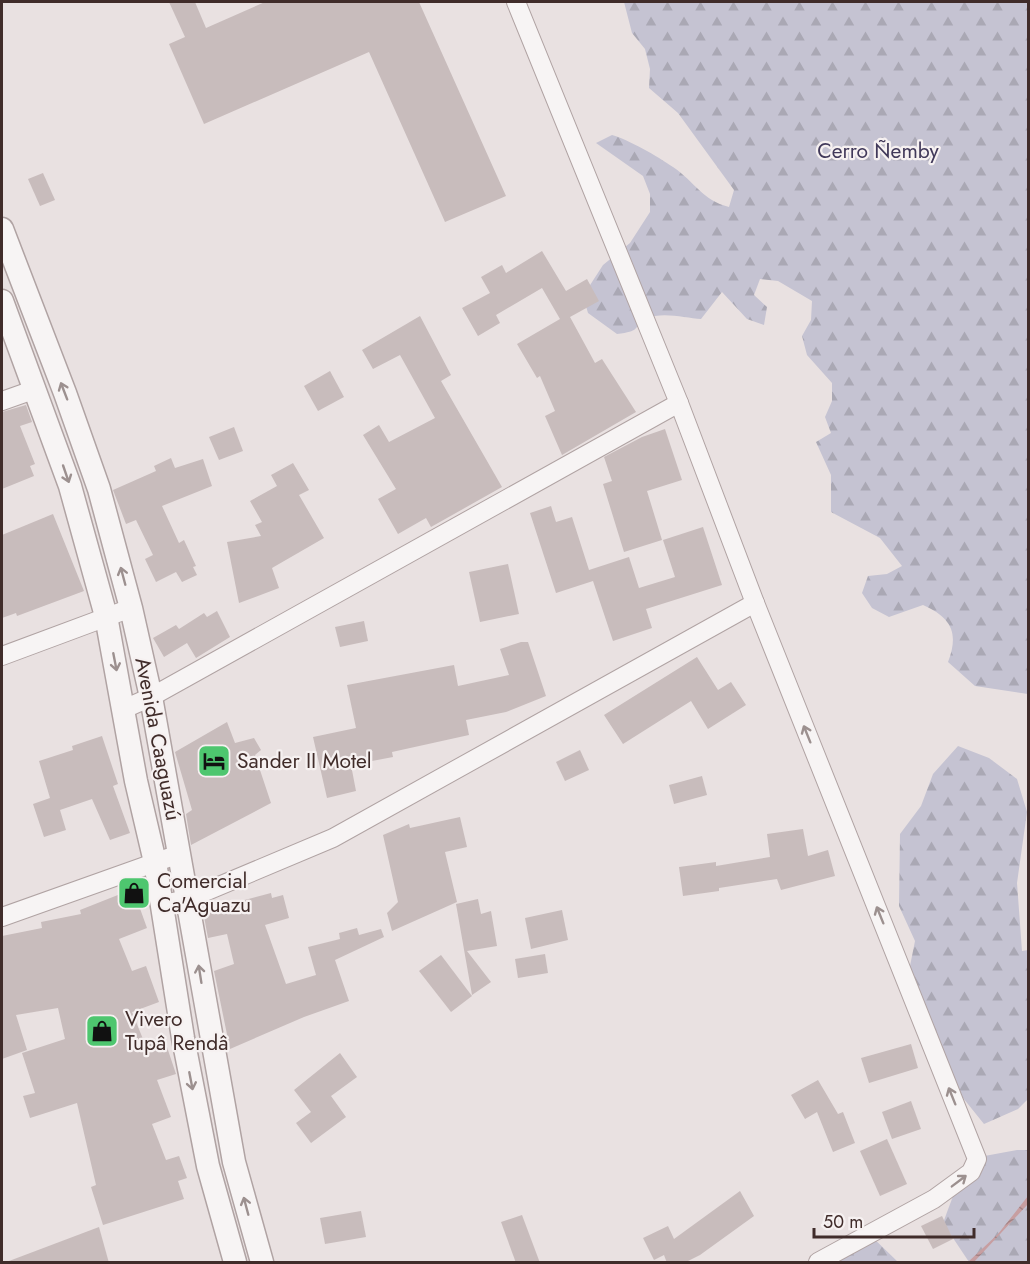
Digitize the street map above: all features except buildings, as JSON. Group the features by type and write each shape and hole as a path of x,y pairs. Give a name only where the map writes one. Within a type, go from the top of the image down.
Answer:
{"street":[{"path":"516,2 679,404 755,603 977,1159 971,1172 934,1199 818,1263"},
{"name":"Avenida Caaguazú","path":"2,229 66,393 99,489 131,608 151,697 234,1162 262,1263"},
{"name":"Avenida Caaguazú","path":"2,301 70,486 106,616 136,781 155,862 183,1038 208,1166 235,1263"},
{"path":"2,401 36,389"},
{"path":"124,709 151,697 679,404"},
{"path":"162,904 188,899 333,838 755,603"},
{"path":"2,656 131,608"},
{"path":"2,917 179,854"}],"green space":[{"name":"Cerro Ñemby","path":"624,2 1028,2 1028,694 975,686 948,662 953,635 947,621 933,610 923,605 889,617 872,608 862,593 868,576 887,574 902,566 880,538 831,512 831,475 816,442 831,433 825,417 832,401 832,383 807,355 802,336 811,320 812,301 778,281 760,279 754,295 767,307 764,325 747,319 722,292 701,319 659,315 647,319 633,331 625,333 617,334 588,313 583,296 603,265 630,243 650,212 650,194 643,176 596,143 612,135 635,144 673,167 705,195 720,204 729,207 734,190 678,113 649,88 650,69 645,49 632,33"},
{"path":"958,746 989,758 1017,779 1027,812 1017,883 1022,951 1028,950 1028,1099 1018,1109 984,1124 951,1083 908,976 915,941 899,906 900,834 921,806 933,774"},
{"path":"1028,1150 1028,1262 969,1262 943,1223 956,1188 979,1157"},
{"path":"867,1232 898,1262 839,1262 836,1248"}],"water":[{"path":"1028,1196 1028,1204 974,1262 968,1262 998,1234"}],"place":[{"name":"Sander II Motel","path":"214,761"},
{"name":"Comercial Ca'Aguazu","path":"134,893"},
{"name":"Vivero Tupâ Rendâ","path":"102,1031"}]}
